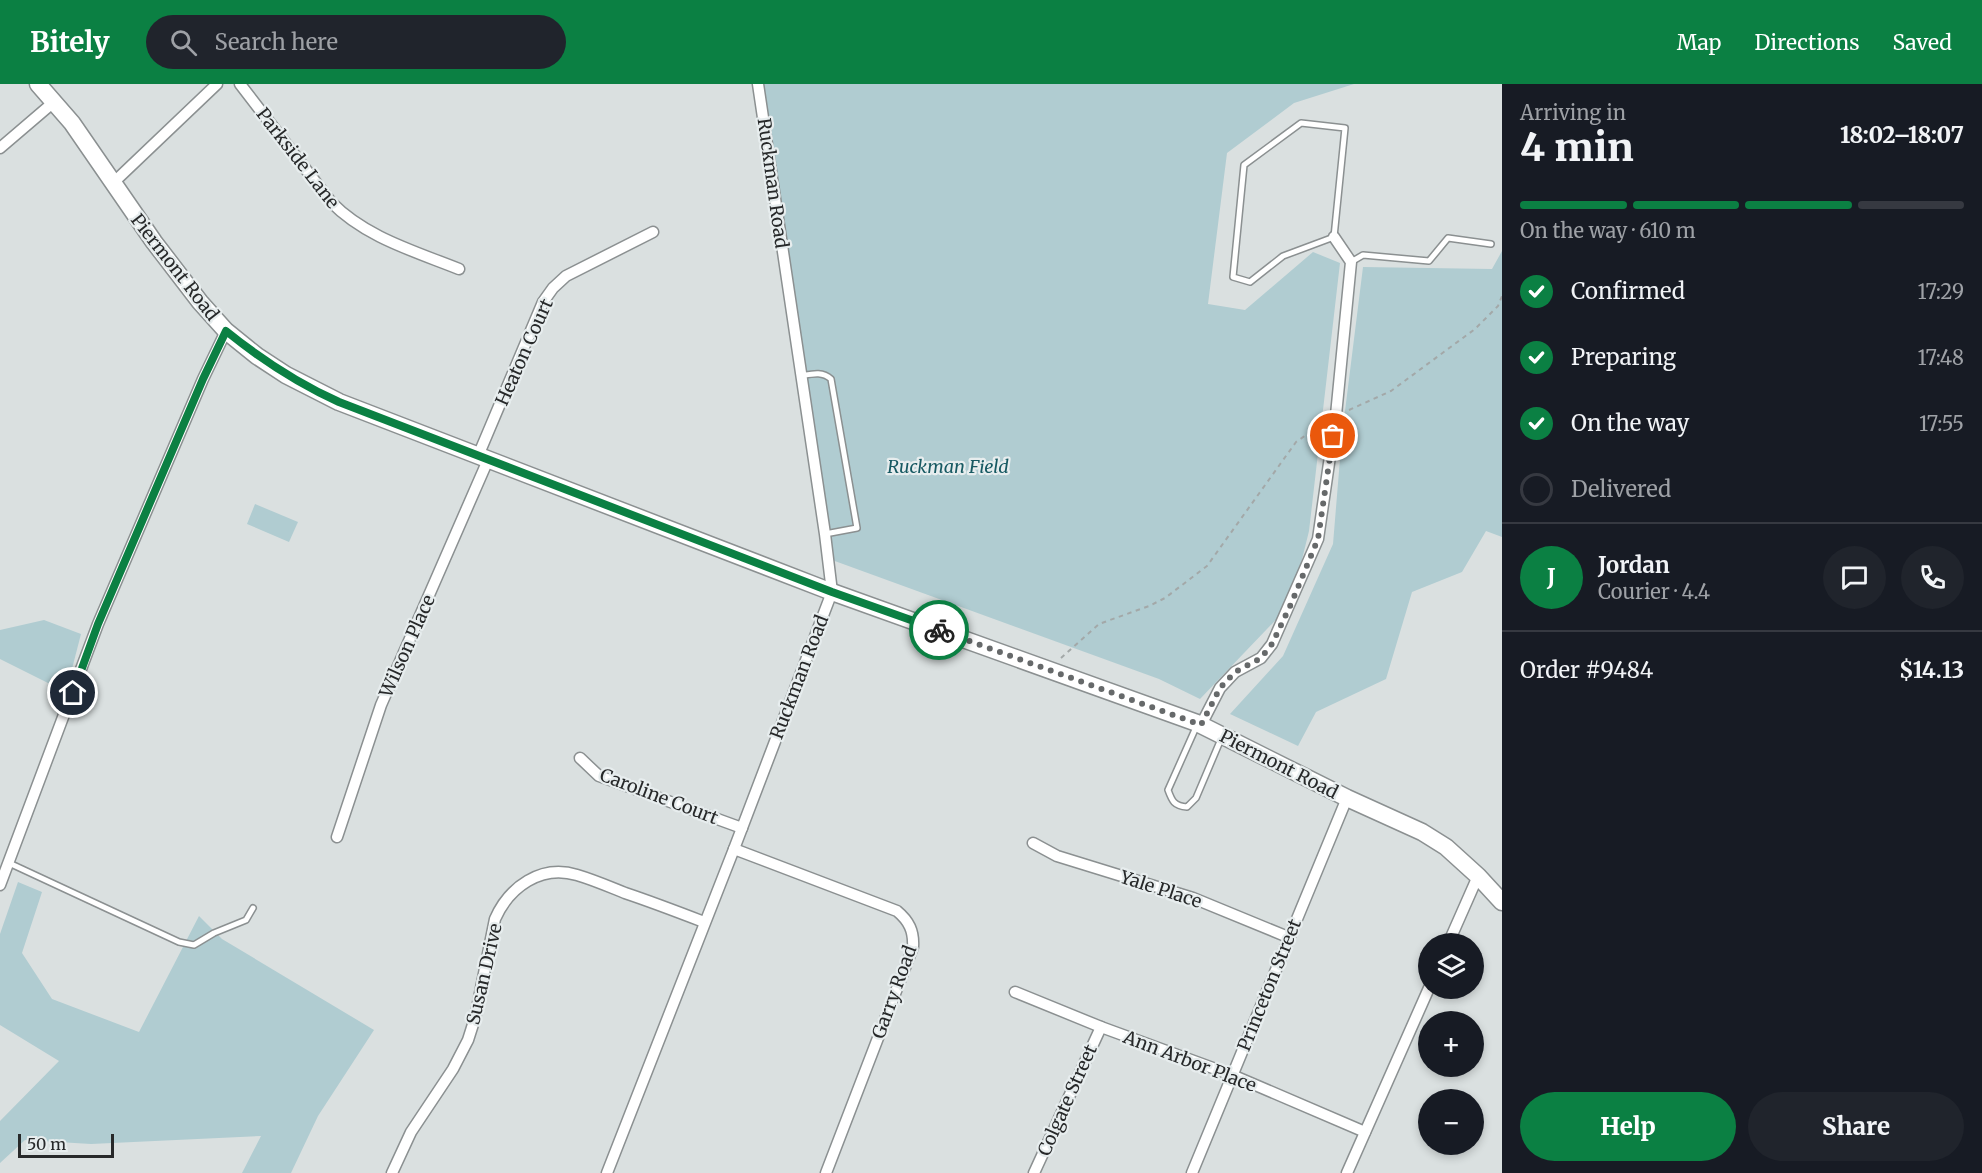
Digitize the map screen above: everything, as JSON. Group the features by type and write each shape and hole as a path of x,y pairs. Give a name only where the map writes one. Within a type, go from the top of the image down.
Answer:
{"main road":[{"name":"Piermont Road","path":"38,84 72,123 112,184 200,302 226,331 256,356 286,375 317,392 483,458 832,592 1199,724 1347,798 1422,832 1446,848 1478,876 1502,902"}],"street":[{"path":"112,184 217,84"},
{"name":"Parkside Lane","path":"240,84 343,215 361,228 459,269"},
{"name":"Ruckman Road","path":"607,1173 832,592 758,84"},
{"path":"0,148 55,101"},
{"name":"Heaton Court","path":"483,458 543,302 553,288 566,276 583,266 653,232"},
{"path":"1199,724 1227,680 1235,672 1261,658 1272,644 1318,539 1336,415 1351,262 1334,237"},
{"path":"0,885 98,624 203,379 226,331"},
{"name":"Wilson Place","path":"337,837 381,705 483,458"},
{"name":"Caroline Court","path":"580,758 599,776 742,828"},
{"name":"Princeton Street","path":"1192,1173 1347,798"},
{"name":"Yale Place","path":"1033,843 1057,856 1193,898 1288,938"},
{"name":"Garry Road","path":"734,849 897,911 911,927 914,937 913,947 826,1173"},
{"name":"Susan Drive","path":"392,1173 411,1132 453,1069 468,1040 475,1018 495,919 501,906 521,884 548,873 576,874 704,922"},
{"path":"1453,933 1478,876"},
{"name":"Ann Arbor Place","path":"1015,992 1101,1027 1232,1075 1365,1132"},
{"path":"1347,1173 1423,999"},
{"name":"Colgate Street","path":"1034,1173 1101,1027"}],"lane":[{"path":"1300,123 1345,128 1334,237 1283,256 1250,282 1233,277 1244,165 1300,123"},
{"path":"1351,262 1363,255 1429,261 1448,238 1491,244"},
{"path":"800,376 820,374 826,375 831,380 857,528 825,534"},
{"path":"1199,724 1168,790 1172,801 1179,806 1187,807 1196,798 1222,735"},
{"path":"9,863 178,942 194,945 214,933 246,920 254,908"}],"path":[{"path":"1047,669 1099,624 1165,598 1207,566 1296,442 1310,430 1336,415 1368,403 1391,390 1476,329 1498,306 1502,297"}],"green space":[{"name":"Ruckman Field","path":"759,84 1354,84 1294,103 1227,153 1208,304 1245,310 1313,252 1340,263 1309,531 1291,604 1200,699 1159,679 832,560"},
{"path":"1502,251 1502,537 1486,531 1462,572 1412,592 1386,679 1316,712 1298,746 1230,714 1283,656 1333,544 1342,435 1363,267 1492,269"},
{"path":"255,504 298,522 289,542 247,524"},
{"path":"44,620 81,634 66,692 0,659 0,630"},
{"path":"18,882 42,892 22,953 52,999 139,1032 199,916 222,939 374,1030 318,1116 291,1173 242,1173 261,1136 91,1144 25,1140 0,1163 0,1121 59,1061 0,1025 0,934"}],"way so far":[{"path":"939,630 1201,725 1220,688 1235,672 1261,658 1272,644 1291,604 1318,539 1333,436"}],"route":[{"path":"73,693 98,624 203,379 226,331 256,356 286,375 339,402 832,592 939,630"}]}
